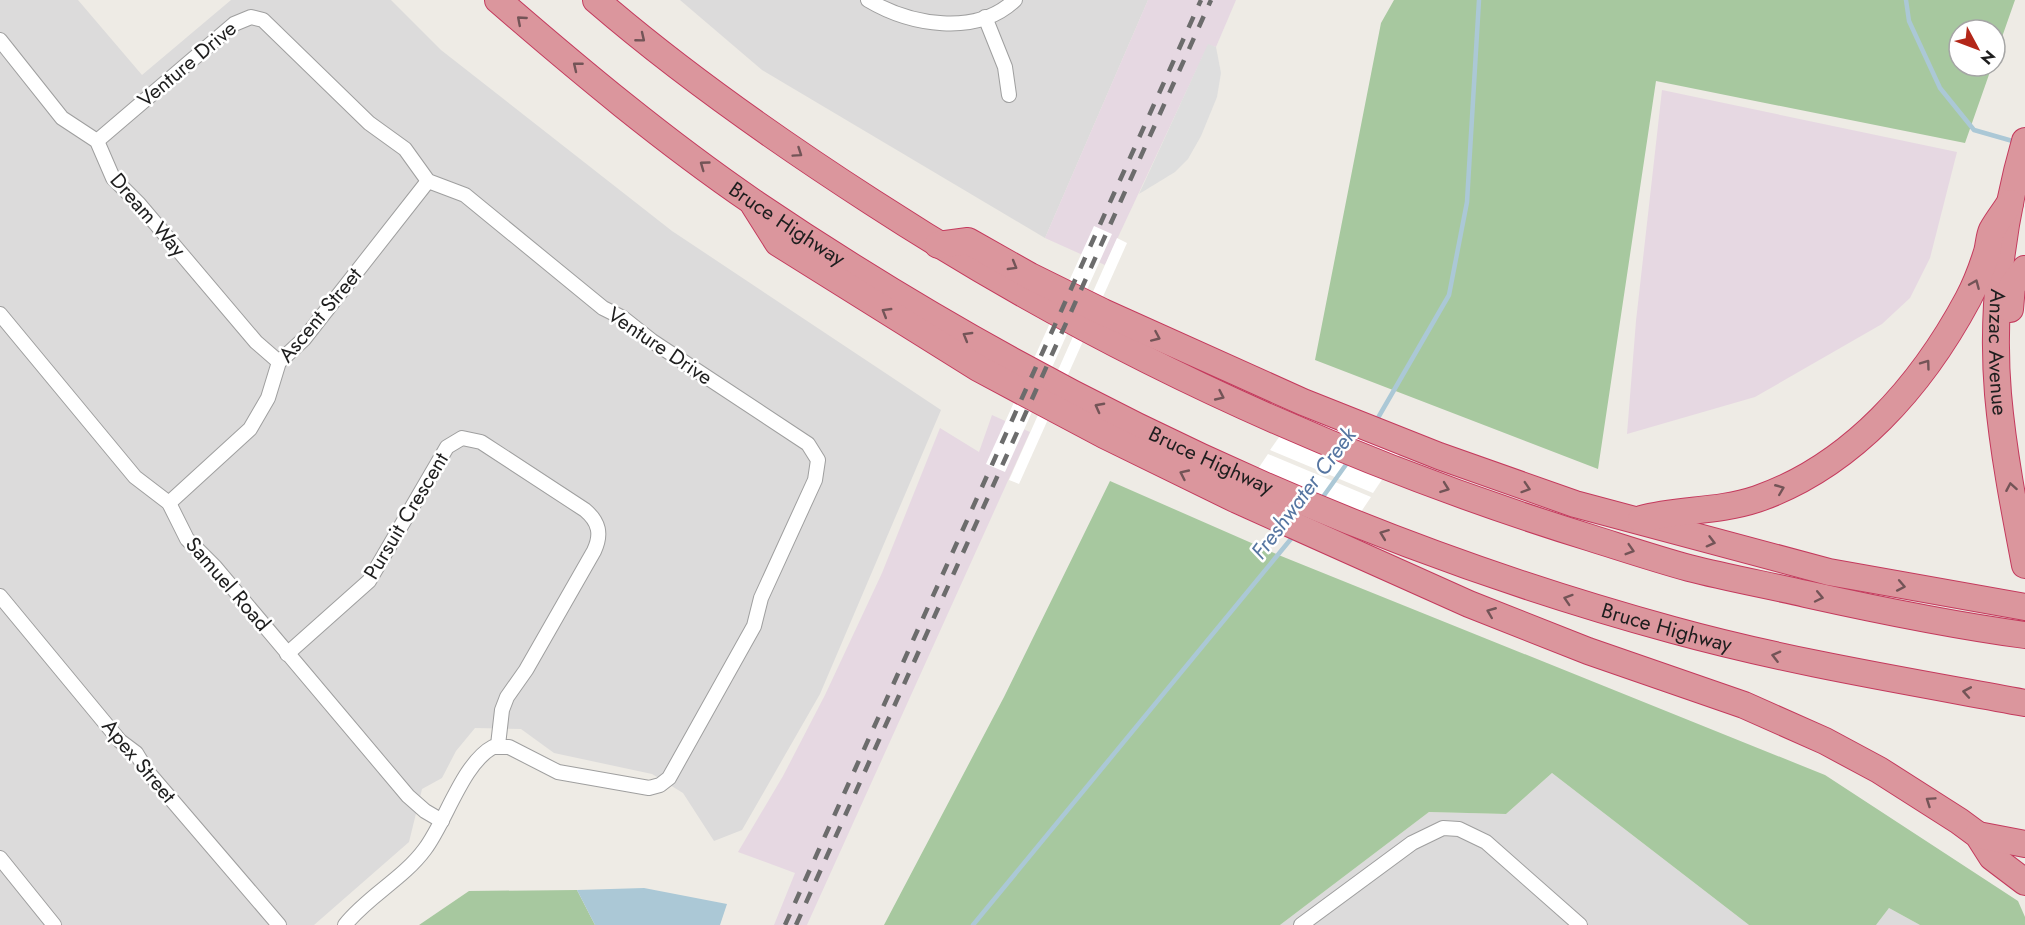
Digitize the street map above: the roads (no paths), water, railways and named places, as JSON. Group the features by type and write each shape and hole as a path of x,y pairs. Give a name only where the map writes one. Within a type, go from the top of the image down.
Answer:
{"highway":[{"name":"Bruce Highway","path":"498,0 638,117 751,200 912,303 1017,364 1129,423 1244,490 1353,523 1551,593 1674,631 1784,658 2025,703"},
{"path":"596,0 669,60 769,134 938,244 1066,318 1176,375 1287,426 1390,468 1548,524 1689,568 1901,615 2025,635"},
{"name":"Anzac Avenue","path":"2025,141 2010,203 2001,264 1997,325 1998,393 2005,453 2025,565"},
{"path":"1634,521 1662,514 1691,513 1757,499 1824,467 1860,440 1898,400 1948,333 1969,298 1982,266 1992,231 2010,203"},
{"path":"938,244 968,241 1103,312 1303,402 1406,444 1512,483 1634,521 1829,572 2025,607"},
{"path":"1997,325 2010,312 2012,286 2025,269"},
{"path":"1244,490 1339,546 1545,634 1779,719 1879,770 1978,835 2025,844"},
{"path":"1978,835 1992,857 2025,882"}],"street":[{"path":"868,0 887,11 923,22 949,24 985,18 1015,0"},
{"name":"Venture Drive","path":"97,141 234,24 245,18 258,18 268,23 369,123 405,149 428,181 465,195 603,308 622,318 652,341 808,444 817,455 819,465 815,480 761,598 754,626 669,778 660,785 648,788 566,774 509,747 498,745"},
{"path":"985,18 1005,67 1009,94"},
{"path":"0,40 62,118 97,141"},
{"name":"Dream Way","path":"97,141 113,178 134,198 256,342 279,362"},
{"name":"Ascent Street","path":"170,502 250,429 268,398 279,362 310,331 428,181"},
{"name":"Samuel Road","path":"0,314 135,477 170,502 187,539 215,567 408,796 418,806 442,821"},
{"name":"Pursuit Crescent","path":"287,654 369,581 447,447 462,438 475,440 585,510 595,519 599,530 594,551 504,704 498,745"},
{"name":"Apex Street","path":"0,596 117,737 136,753 147,771 279,925"},
{"path":"345,925 358,909 420,856 476,763 489,749 498,745"},
{"path":"1301,925 1412,843 1443,828 1459,829 1486,842 1578,924"},
{"path":"0,858 54,925"}],"water":[{"path":"644,888 727,904 720,925 595,925 577,890"}],"waterway":[{"name":"Freshwater Creek","path":"1375,423 1449,295 1467,202 1479,0"},
{"name":"Freshwater Creek","path":"1906,0 1909,21 1940,88 1974,130 2016,142"},
{"name":"Freshwater Creek","path":"1320,501 1350,459"},
{"name":"Freshwater Creek","path":"973,925 1295,534"}],"railway":[{"path":"785,925 1201,0"},
{"path":"796,925 1211,0"}]}
